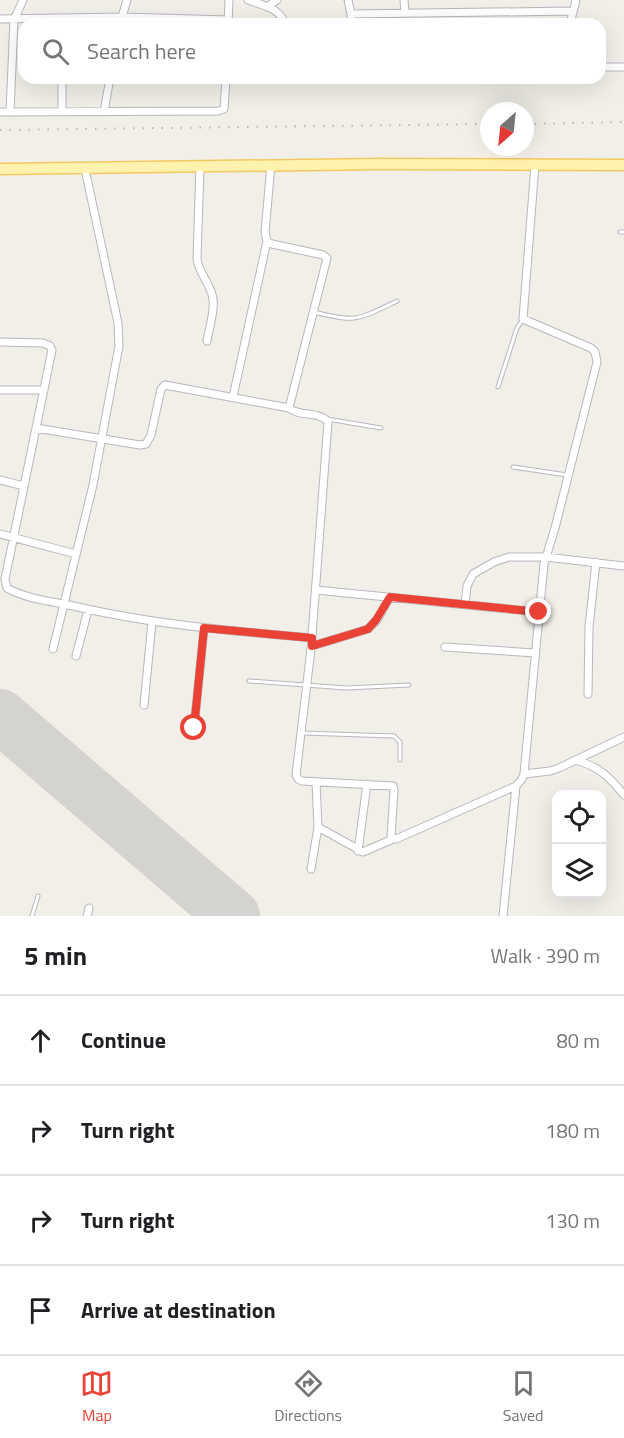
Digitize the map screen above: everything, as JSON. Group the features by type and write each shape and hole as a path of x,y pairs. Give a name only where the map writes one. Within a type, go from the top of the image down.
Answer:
{"main road":[{"path":"0,170 271,165 624,165"}],"street":[{"path":"10,112 14,20 23,0"},
{"path":"122,18 127,0"},
{"path":"228,18 229,0"},
{"path":"249,0 279,13 282,18"},
{"path":"267,7 277,0"},
{"path":"348,0 351,18"},
{"path":"404,0 405,14"},
{"path":"571,18 576,0"},
{"path":"351,14 573,11"},
{"path":"0,19 18,20"},
{"path":"606,68 624,67"},
{"path":"62,84 62,112"},
{"path":"104,112 109,84"},
{"path":"0,112 222,111 225,105 226,84"},
{"path":"233,397 267,241 265,232 271,165"},
{"path":"318,827 358,850 366,852 516,786 524,774 546,557 569,476 597,356 591,348 523,319 535,165"},
{"path":"200,166 197,259 213,302 207,341"},
{"path":"52,649 102,438 119,335 86,169"},
{"path":"267,241 327,256 289,408"},
{"path":"0,342 43,343 50,346 52,353 13,537 5,579 7,588 88,610 152,622 312,642 368,629 390,597"},
{"path":"36,428 140,445 148,442 160,393 165,385 289,408 296,412 327,419 312,642 297,778 302,781 394,787 390,834 393,839"},
{"path":"0,390 44,390"},
{"path":"0,480 24,486"},
{"path":"0,534 76,554"},
{"path":"465,604 471,577 486,566 509,557 546,557 624,566"},
{"path":"588,694 589,627 596,562"},
{"path":"316,590 539,612"},
{"path":"76,656 88,610"},
{"path":"144,705 152,622"},
{"path":"194,728 204,628"},
{"path":"445,647 535,653"},
{"path":"524,774 550,771 624,737"},
{"path":"575,760 601,770 613,780 624,795"},
{"path":"311,869 318,827 316,782"},
{"path":"358,850 367,784"},
{"path":"502,916 516,786"}],"lane":[{"path":"314,312 342,319 357,319 397,301"},
{"path":"498,387 517,328 523,319"},
{"path":"327,419 381,428"},
{"path":"513,467 569,476"},
{"path":"249,681 346,688 409,685"},
{"path":"302,733 394,736 399,739 400,760"},
{"path":"32,916 38,896"}],"runway":[{"path":"0,716 233,916"}],"railway":[{"path":"534,124 624,122"},
{"path":"0,130 480,124"}],"route":[{"path":"194,728 204,628 312,638 312,646 368,629 373,625 390,597 539,612"}]}
